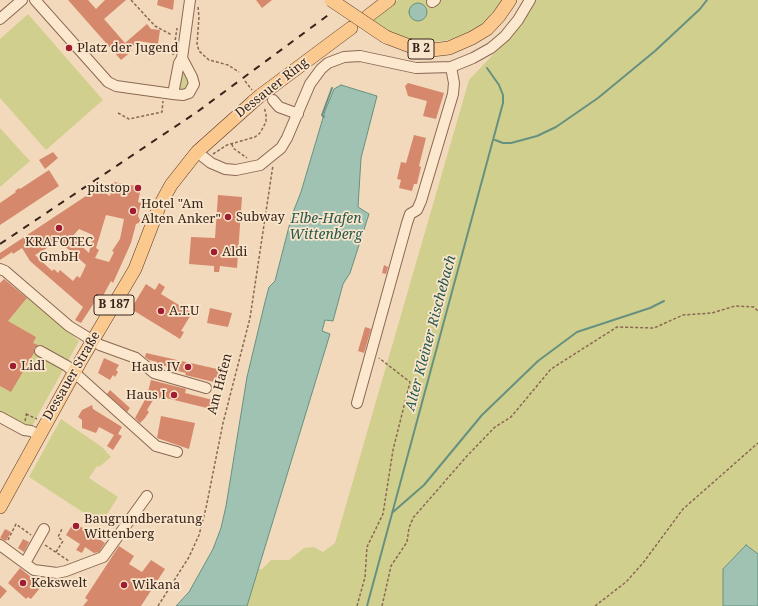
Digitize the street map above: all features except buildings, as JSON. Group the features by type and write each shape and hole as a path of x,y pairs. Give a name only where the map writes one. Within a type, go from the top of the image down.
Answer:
{"main road":[{"name":"B 2","path":"331,0 386,37 415,48 432,50 449,48 472,38 487,29 500,16 510,0"},
{"path":"368,16 389,0"},
{"name":"Dessauer Ring","path":"197,152 260,98 351,28"},
{"name":"Dessauer Straße","path":"0,507 92,340 135,268 162,200 171,185 197,152"}],"street":[{"path":"0,19 22,0"},
{"path":"35,0 108,82 116,86 169,94 187,94 193,88 194,80 182,58"},
{"path":"197,152 206,160 220,168 236,170 260,165 269,159 288,138 315,76 321,69 336,59 360,56 416,68 451,66 473,58 491,48 510,30 530,0"},
{"path":"169,94 182,58 194,2"},
{"path":"357,403 406,223 410,214 416,210 421,201 453,94 454,84 451,66"},
{"path":"260,98 298,114"},
{"path":"0,269 5,271 69,326 104,348 136,358 154,373 206,388"},
{"path":"40,351 74,372 156,446 177,452"},
{"path":"0,417 24,430 31,431 39,435"},
{"path":"2,546 34,570 61,572 78,567 103,557 146,496"},
{"path":"25,562 44,529"}],"path":[{"path":"131,0 156,26 172,35"},
{"path":"194,2 199,17 197,44 200,51 209,60 228,65 238,72"},
{"path":"172,62 177,23"},
{"path":"216,151 255,137 260,133 266,122 266,114 260,98 245,81"},
{"path":"118,114 129,119 162,112 169,94"},
{"path":"232,144 233,148 247,157 250,168"},
{"name":"Am Hafen","path":"158,606 189,557 199,535 206,508 223,423 250,318 273,165 269,159"},
{"path":"382,606 391,566 407,542 409,528 413,518 494,427 511,417 551,369 617,327 654,328 684,315 712,313 735,306 754,307 758,310"},
{"path":"356,606 365,577 367,547 383,514 393,450 410,382 371,352"},
{"path":"26,414 37,420"},
{"path":"595,606 626,582 643,563 683,509 758,443"},
{"path":"2,546 16,524 78,567"},
{"path":"56,552 64,541 58,537 62,529"}],"shaded area":[{"path":"398,0 503,0 484,25 462,36 444,41 423,42 401,37 369,23"},
{"path":"533,0 758,0 758,554 746,545 723,569 723,606 247,606 258,569 262,569 271,560 289,560 304,548 314,547 323,552 335,543 469,80 504,43"},
{"path":"28,14 103,100 46,150 0,98 0,39"},
{"path":"181,73 185,74 189,82 188,88 179,91 177,88"},
{"path":"0,128 30,161 0,187"},
{"path":"24,292 79,341 32,426 30,425 28,428 0,413 0,330 28,297"},
{"path":"61,419 102,447 111,457 99,467 97,466 89,478 118,497 101,524 29,477"}],"water":[{"path":"414,3 422,3 427,8 425,19 422,21 414,21 409,16 409,8"},
{"name":"Elbe-Hafen Wittenberg","path":"341,85 377,96 361,158 358,207 369,214 350,273 343,284 333,321 325,320 322,331 330,334 247,606 176,606 189,592 213,549 221,528 247,377 269,287 275,281 292,215 301,192 325,111 334,89"},
{"path":"746,545 758,554 758,606 723,606 723,569"}],"waterway":[{"path":"495,140 503,143 511,143 537,136 556,127 598,98 655,51 700,9 707,0"},
{"name":"Alter Kleiner Rischebach","path":"367,606 503,103 503,95 499,85 487,68"},
{"path":"324,117 322,115 332,88"},
{"path":"393,512 424,485 482,415 538,361 577,332 650,308 664,301"}],"railway":[{"path":"0,244 197,112 331,13"}],"place":[{"name":"Platz der Jugend","path":"69,48"},
{"name":"pitstop","path":"138,188"},
{"name":"Hotel \"Am Alten Anker\"","path":"133,211"},
{"name":"Subway","path":"228,217"},
{"name":"KRAFOTEC GmbH","path":"59,228"},
{"name":"Aldi","path":"214,252"},
{"name":"A.T.U","path":"161,311"},
{"name":"Lidl","path":"13,366"},
{"name":"Haus IV","path":"188,367"},
{"name":"Haus I","path":"174,395"},
{"name":"Baugrundberatung Wittenberg","path":"76,526"},
{"name":"Kekswelt","path":"23,583"},
{"name":"Wikana","path":"124,585"}]}
